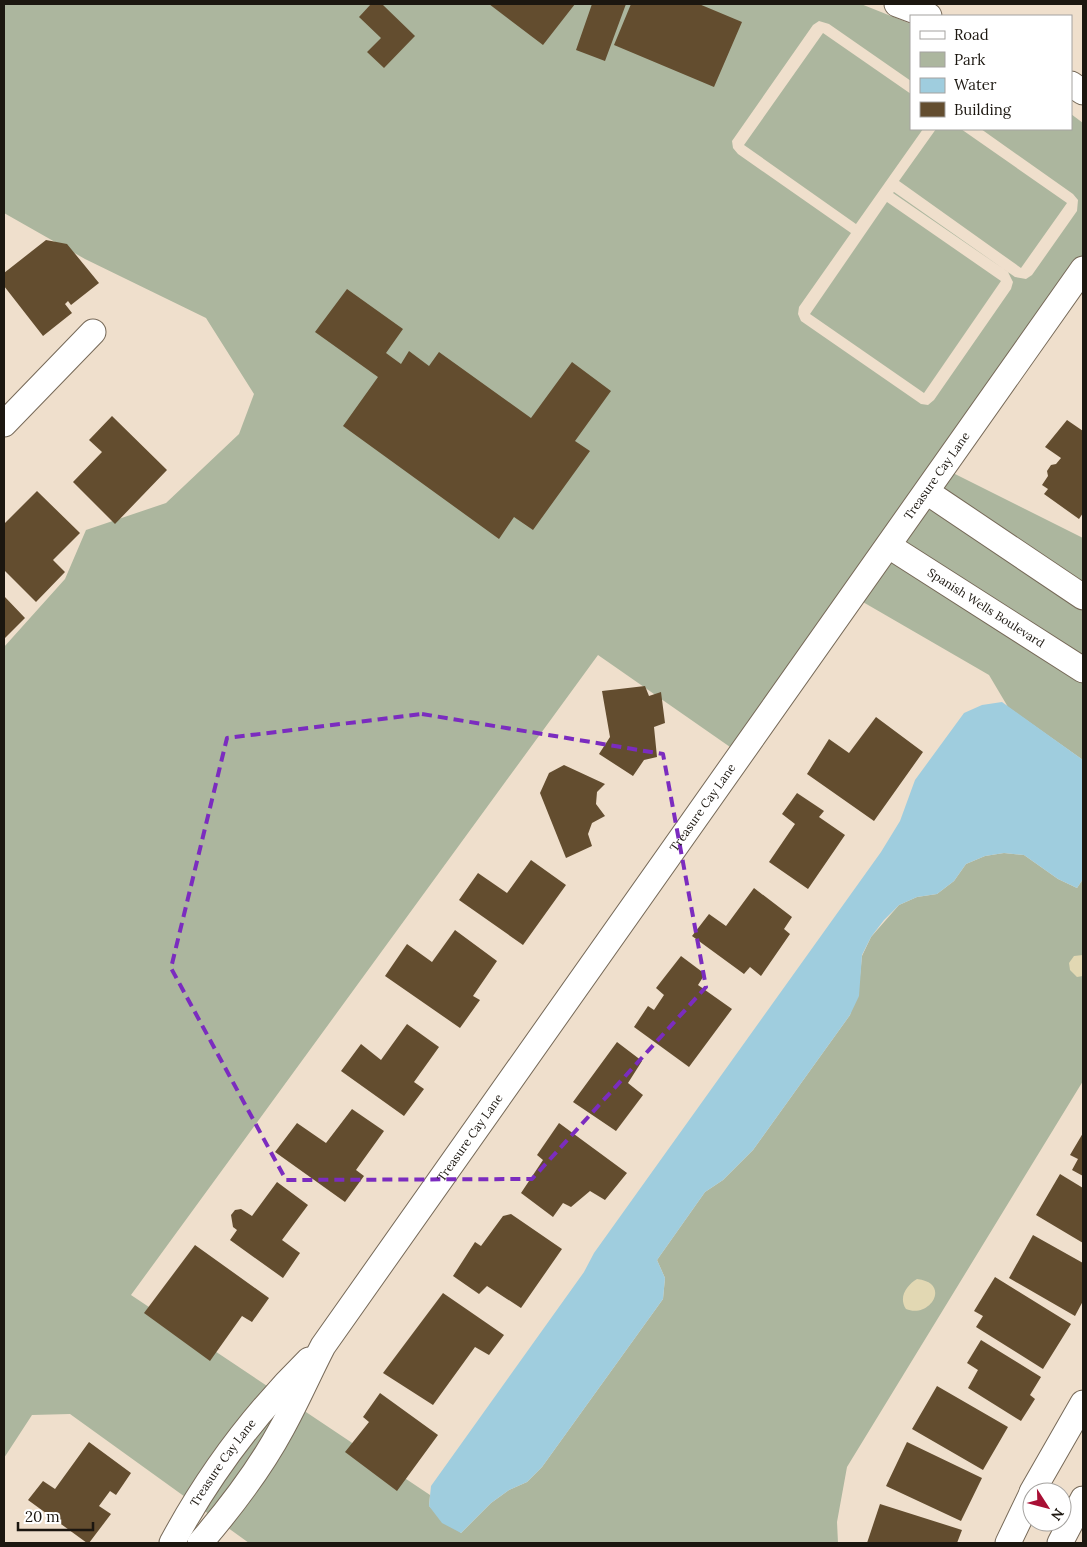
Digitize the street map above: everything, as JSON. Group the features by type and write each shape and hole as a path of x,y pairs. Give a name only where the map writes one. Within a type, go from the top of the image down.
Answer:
{"street":[{"path":"897,4 926,15"},
{"path":"1072,85 1083,92"},
{"name":"Treasure Cay Lane","path":"200,1543 217,1523 268,1451 323,1346 1083,269"},
{"path":"4,424 92,332"},
{"path":"927,492 1083,597"},
{"name":"Spanish Wells Boulevard","path":"889,546 1083,670"},
{"name":"Treasure Cay Lane","path":"172,1543 191,1508 246,1427 272,1397 323,1346"},
{"path":"1038,1482 1083,1403"},
{"path":"1060,1543 1083,1498"},
{"path":"1008,1543 1022,1513"}],"highlighted area":[{"path":"422,714 663,754 706,987 532,1179 286,1180 171,968 227,738"}],"green space":[{"path":"4,4 861,4 910,24 910,80 829,24 819,21 813,25 732,141 733,148 738,154 851,233 799,307 798,314 801,321 921,404 928,405 934,400 1011,289 1013,282 1008,272 1015,277 1026,279 1032,275 1077,211 1078,200 1073,194 982,130 1072,130 1072,115 1083,123 1083,262 943,468 1083,538 1083,760 1008,707 989,675 856,598 743,756 598,655 131,1295 430,1495 429,1506 461,1533 491,1503 509,1490 527,1482 542,1467 663,1299 665,1278 657,1260 705,1192 723,1180 753,1150 850,1015 860,976 862,956 871,937 899,905 917,897 937,894 954,881 966,864 985,856 1004,853 1024,855 1058,879 1077,888 1083,879 1083,1081 847,1467 837,1522 838,1543 249,1543 70,1414 32,1415 4,1458 4,647 65,579 86,530 166,503 239,434 254,394 206,318 85,259 4,213"},
{"path":"823,33 910,93 910,130 922,130 856,224 744,145"},
{"path":"935,130 962,130 1067,203 1021,268 899,181"},
{"path":"894,192 1003,268 893,193"},
{"path":"887,202 1001,281 924,393 810,314"}],"sand":[{"path":"1083,955 1083,976 1077,977 1070,970 1069,963 1074,956"},
{"path":"917,1279 928,1282 933,1287 935,1293 934,1299 929,1305 915,1311 906,1309 903,1296 910,1285"}],"water":[{"path":"1002,702 1083,760 1083,879 1077,888 1058,879 1024,855 1004,853 985,856 966,864 954,881 937,894 917,897 899,905 884,920 871,937 862,955 859,996 850,1015 753,1150 723,1180 705,1192 657,1260 665,1278 663,1299 542,1467 527,1482 509,1490 491,1503 461,1533 442,1523 429,1506 431,1486 584,1272 594,1253 881,852 900,821 915,780 964,713 982,705"}],"building":[{"path":"371,4 382,4 415,36 384,68 367,52 381,38 359,17"},
{"path":"489,4 575,4 543,45"},
{"path":"592,4 626,4 605,61 576,50"},
{"path":"631,4 699,4 742,22 714,87 614,45"},
{"path":"46,240 67,244 99,283 71,305 68,301 65,304 72,313 43,336 4,286 4,273"},
{"path":"347,289 403,329 386,353 401,364 409,351 429,366 439,352 531,418 572,362 611,391 575,441 590,451 533,530 514,517 499,539 343,426 378,377 315,332"},
{"path":"112,416 167,470 115,524 73,482 102,452 89,440"},
{"path":"1067,420 1083,431 1083,513 1079,519 1044,494 1048,489 1042,485 1048,476 1047,471 1051,465 1056,464 1061,458 1045,447"},
{"path":"37,491 80,533 53,560 65,572 36,602 4,570 4,524"},
{"path":"4,596 25,618 4,639"},
{"path":"645,686 649,696 661,692 665,723 654,727 657,757 644,760 633,776 599,754 610,737 602,691"},
{"path":"876,717 923,752 874,821 807,774 829,739 849,753"},
{"path":"564,765 605,784 597,792 596,804 605,816 592,823 588,834 592,846 566,858 540,793 549,773"},
{"path":"797,793 824,811 819,817 845,835 808,889 769,862 795,824 782,814"},
{"path":"531,860 566,885 523,945 459,900 478,873 507,893"},
{"path":"754,888 792,917 784,929 790,934 761,976 750,967 744,974 692,936 709,914 726,926"},
{"path":"455,930 497,961 473,996 480,1000 460,1028 385,976 407,944 432,962"},
{"path":"681,956 705,974 698,985 732,1009 689,1067 634,1027 648,1006 654,1010 664,995 656,988"},
{"path":"407,1024 439,1047 414,1082 424,1089 404,1116 341,1071 361,1044 381,1060"},
{"path":"617,1042 642,1061 628,1083 643,1095 616,1131 573,1102"},
{"path":"352,1109 384,1131 356,1170 364,1176 345,1202 275,1152 297,1123 326,1143"},
{"path":"559,1123 627,1173 605,1200 590,1191 571,1207 563,1203 553,1217 521,1193 543,1160 537,1155"},
{"path":"1083,1133 1083,1176 1072,1170 1078,1159 1070,1155"},
{"path":"1060,1174 1083,1188 1083,1243 1036,1215"},
{"path":"277,1182 308,1205 282,1240 300,1253 283,1278 230,1240 237,1230 233,1227 231,1215 235,1210 241,1209 252,1216"},
{"path":"511,1214 562,1249 521,1308 487,1286 479,1294 453,1276 475,1242 481,1246 503,1216"},
{"path":"1033,1235 1083,1263 1083,1301 1075,1316 1009,1278"},
{"path":"195,1245 269,1298 252,1322 242,1316 210,1361 144,1313"},
{"path":"995,1277 1071,1324 1043,1369 976,1327 983,1316 974,1311"},
{"path":"443,1293 504,1335 489,1355 475,1347 433,1405 383,1373"},
{"path":"981,1340 1041,1377 1030,1395 1035,1399 1021,1421 968,1388 978,1370 967,1363"},
{"path":"937,1386 1008,1427 983,1470 912,1429"},
{"path":"380,1393 438,1435 397,1491 345,1452 369,1422 363,1417"},
{"path":"89,1442 131,1473 116,1495 110,1491 99,1506 111,1514 89,1543 87,1543 28,1500 43,1481 55,1489"},
{"path":"907,1442 982,1478 961,1521 886,1486"},
{"path":"880,1504 962,1530 957,1543 867,1543"}]}
